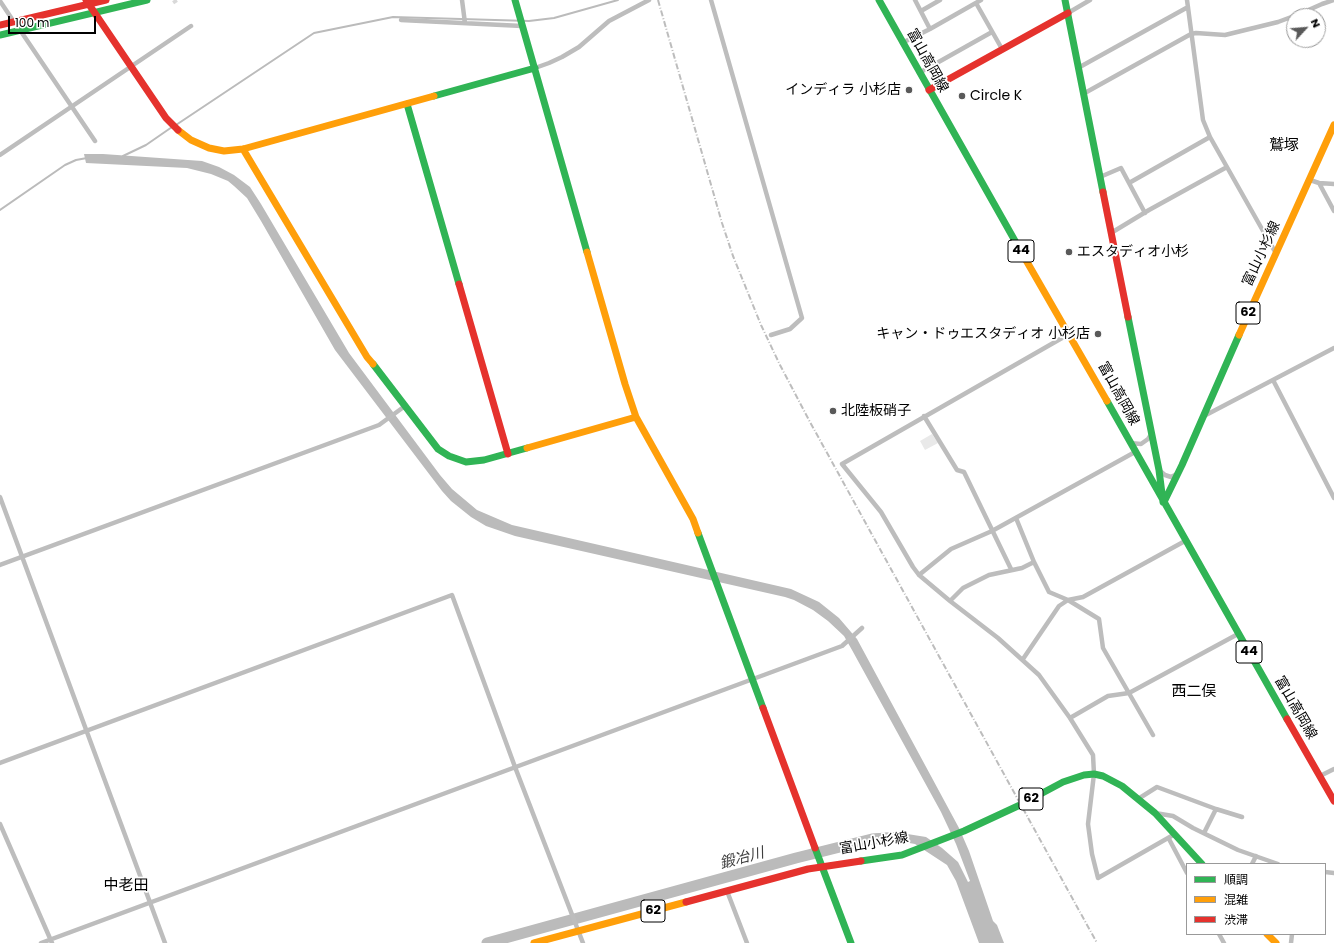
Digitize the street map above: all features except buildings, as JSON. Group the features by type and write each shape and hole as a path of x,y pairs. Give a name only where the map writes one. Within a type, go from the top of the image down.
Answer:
{"street":[{"path":"0,25 87,2 106,0"},
{"path":"0,35 147,0"},
{"path":"462,0 465,23"},
{"path":"515,0 625,384 636,417 693,519 851,943"},
{"path":"87,2 166,118 190,140 209,148 224,151 243,149 535,68 562,57 579,46 609,20 649,0"},
{"path":"710,0 802,318 790,329 771,335"},
{"name":"富山高岡線","path":"879,0 919,73 1069,334 1334,802"},
{"path":"914,0 930,29"},
{"path":"921,11 940,0"},
{"path":"902,42 930,29 981,0"},
{"path":"1065,0 1152,434 1164,502"},
{"path":"929,90 1090,0"},
{"path":"1187,0 1203,120 1210,137 1270,245 1276,253"},
{"path":"1313,8 1334,0"},
{"path":"0,1 14,22"},
{"path":"976,3 1002,49"},
{"path":"1078,68 1188,7"},
{"path":"1083,94 1191,34 1225,35 1286,19"},
{"path":"401,20 522,26"},
{"path":"0,155 191,26"},
{"path":"20,30 95,141"},
{"path":"919,73 992,32"},
{"path":"407,104 508,454"},
{"name":"富山小杉線","path":"1164,502 1204,416 1248,313 1333,130"},
{"path":"1129,183 1210,137"},
{"path":"243,149 367,357 438,450 466,462 484,460 636,417"},
{"path":"1111,233 1227,167"},
{"path":"1100,178 1121,168 1145,213"},
{"path":"1310,180 1319,183 1334,184"},
{"path":"1319,183 1334,211"},
{"path":"1069,334 842,464 881,512 919,575 1023,659 1039,675 1070,718 1093,755 1094,774 1088,824 1092,854 1098,878 1172,836"},
{"path":"1204,416 1334,348"},
{"path":"1273,380 1334,498"},
{"path":"0,565 379,425 405,406"},
{"path":"924,416 957,470 964,472 1011,569"},
{"path":"1130,443 1141,444 1152,434"},
{"path":"919,575 951,549 992,531 1135,452"},
{"path":"1159,470 1165,475 1171,477 1178,474"},
{"path":"0,497 165,943"},
{"path":"1016,518 1034,562 1049,592 1068,600 1099,619 1103,648 1152,734"},
{"path":"1023,659 1058,606 1068,600 1083,597 1185,541"},
{"path":"950,601 963,588 989,575 1011,569 1022,568 1034,562"},
{"path":"0,763 452,596 515,767 583,943"},
{"path":"41,943 51,941 150,902 753,679 844,644 862,628"},
{"path":"1070,718 1108,696 1129,693 1238,634"},
{"path":"1320,776 1334,769"},
{"path":"1094,774 1110,779 1155,813 1172,836 1201,863"},
{"name":"富山小杉線","path":"534,943 808,869 822,863 890,858 950,838 1020,805 1063,782 1076,777 1094,774"},
{"path":"1138,799 1157,787 1242,817"},
{"path":"1204,833 1216,809"},
{"path":"1155,813 1173,816 1238,850 1275,863"},
{"path":"0,824 51,941"},
{"path":"1172,836 1186,871"},
{"path":"1252,863 1256,856"},
{"path":"727,891 747,943"},
{"path":"1268,935 1276,943"}],"shaded area":[{"path":"84,154 202,161 219,167 234,175 250,187 349,353 440,475 452,489 477,510 512,525 791,589 819,602 839,618 857,639 959,828 969,851 993,921 997,925 1004,943 979,943 956,881 947,865 915,844 898,841 874,844 872,834 895,832 926,837 958,862 968,882 970,881 956,844 941,812 844,636 828,621 813,610 785,597 515,536 486,526 471,517 451,501 442,491 335,350 247,198 228,181 211,174 187,168 86,163"},
{"path":"932,434 938,443 925,450 920,441"}],"waterway":[{"path":"176,125 314,33 393,17 529,21 554,18 618,0"},
{"path":"123,156 146,145 172,127"},
{"path":"0,210 65,165 76,160 87,158"},
{"name":"鍛冶川","path":"487,943 796,858 872,839 887,838"}],"railway":[{"path":"658,0 722,223 733,256 761,325 810,422 1097,943"}],"traffic: fast":[{"path":"0,35 147,0"},
{"path":"515,0 587,252"},
{"path":"879,0 1019,248"},
{"path":"1065,0 1103,192"},
{"path":"434,96 535,68"},
{"path":"407,104 459,284"},
{"path":"1128,317 1159,470 1163,502"},
{"path":"1164,502 1182,465 1239,335"},
{"path":"373,364 438,449 449,456 466,462 484,460 527,448"},
{"path":"1107,401 1287,719"},
{"path":"698,533 763,708"},
{"path":"861,861 902,855 964,831 1020,805 1063,782 1084,775 1094,774 1103,776 1122,786 1155,813 1201,863"},
{"path":"815,848 851,943"}],"traffic: slow":[{"path":"178,130 191,140 209,148 224,151 243,149 434,96"},
{"path":"1239,335 1334,125"},
{"path":"243,149 367,357 373,364"},
{"path":"1019,248 1107,401"},
{"path":"587,252 636,417 693,519 698,533"},
{"path":"527,448 636,417"},
{"path":"534,943 686,902"},
{"path":"1268,935 1276,943"}],"traffic: jam":[{"path":"86,0 166,118 178,130"},
{"path":"0,25 106,0"},
{"path":"929,90 1068,13"},
{"path":"1103,192 1128,317"},
{"path":"459,284 508,454"},
{"path":"763,708 815,848"},
{"path":"1287,719 1334,801"},
{"path":"686,902 808,869 861,861"}],"place":[{"name":"インディラ 小杉店","path":"909,90"},
{"name":"Circle K","path":"962,96"},
{"name":"エスタディオ小杉","path":"1069,252"},
{"name":"キャン・ドゥエスタディオ 小杉店","path":"1098,334"},
{"name":"北陸板硝子","path":"833,411"}],"district":[{"name":"鷲塚","path":"1284,146"},
{"name":"西二俣","path":"1194,692"},
{"name":"中老田","path":"126,886"}]}
